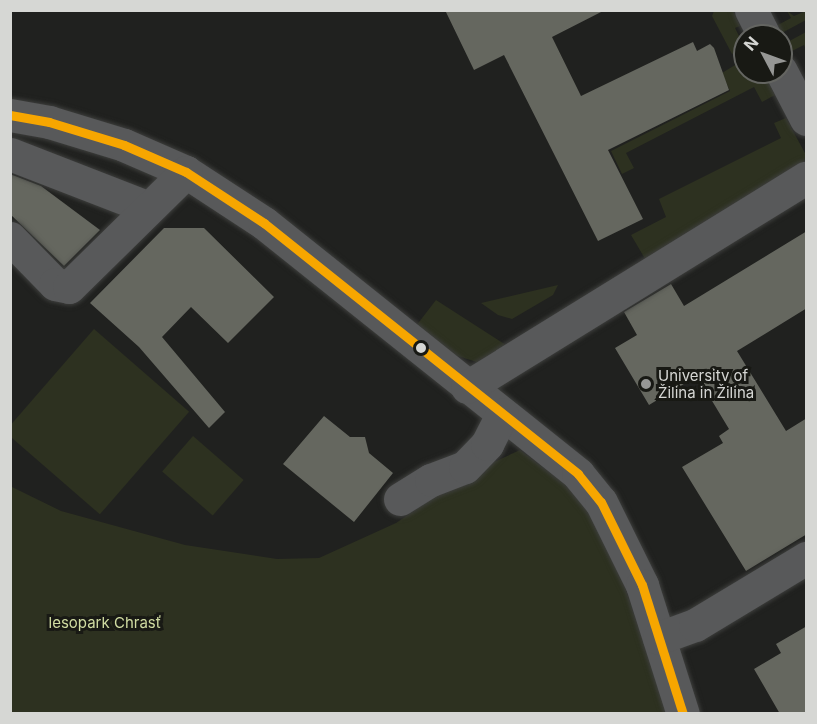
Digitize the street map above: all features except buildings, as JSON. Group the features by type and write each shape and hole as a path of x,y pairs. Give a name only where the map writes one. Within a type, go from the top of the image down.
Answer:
{"street":[{"path":"751,10 758,24"},
{"path":"788,84 807,119"},
{"path":"10,115 49,122 124,144 186,171 264,223 466,387 578,474 601,502 642,585 683,714"},
{"path":"10,154 149,208"},
{"path":"10,238 55,284 69,287 186,171"},
{"path":"466,387 807,178"},
{"path":"400,499 431,480 465,466 487,444 502,415"},
{"path":"659,638 695,625 807,558"}],"green space":[{"path":"714,11 733,11 739,24 733,24 733,53 732,54 712,16"},
{"path":"787,11 794,16 806,11 806,20 793,27 793,24 780,24 791,18"},
{"path":"806,32 806,50 804,45 793,50 793,39"},
{"path":"733,66 733,84 769,84 775,95 762,102 754,87 626,153 634,168 622,174 611,151 730,91 722,73"},
{"path":"786,118 806,155 803,165 647,262 631,235 666,217 659,199 781,138 774,123"},
{"path":"558,285 553,295 512,319 498,315 481,303"},
{"path":"436,300 509,347 480,363 448,353 416,326"},
{"path":"94,329 189,412 100,514 10,436 10,426"},
{"path":"193,436 244,480 213,515 162,471"},
{"name":"lesopark Chrasť","path":"520,450 598,509 668,713 11,713 10,486 61,511 185,545 277,559 319,558 396,523 466,475"}],"transit line":[{"path":"10,115 49,122 124,145 186,172 264,223 578,474 601,502 642,585 683,714"}],"place":[{"name":"University of Žilina in Žilina","path":"646,384"}]}
